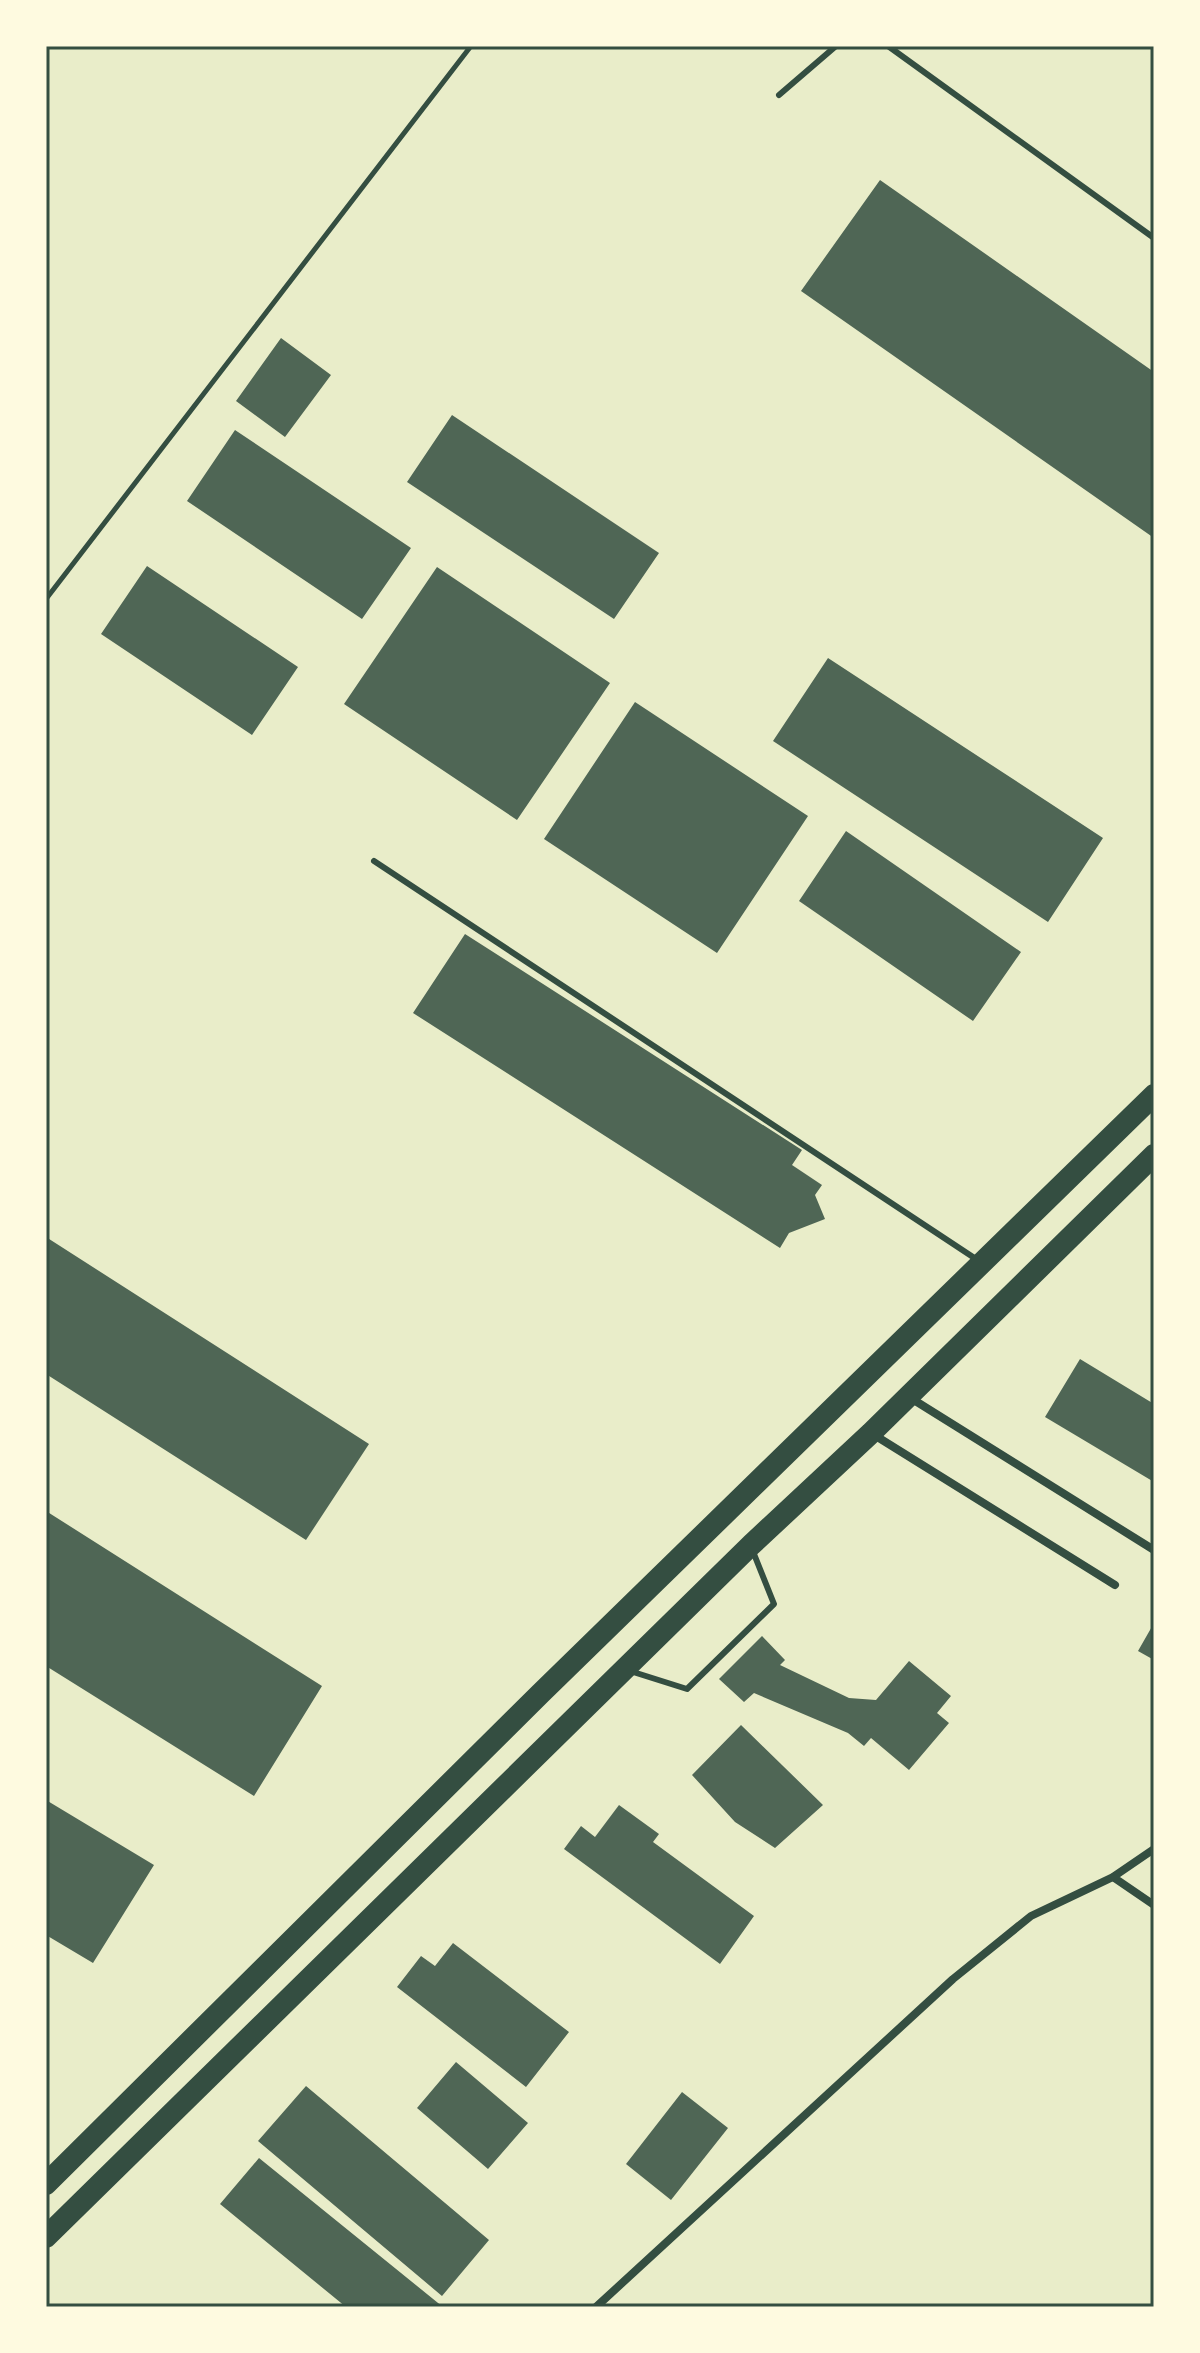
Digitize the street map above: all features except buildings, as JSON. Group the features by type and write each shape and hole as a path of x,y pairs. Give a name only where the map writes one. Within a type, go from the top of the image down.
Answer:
{"highway":[{"path":"46,2184 541,1693 1154,1095"},
{"path":"46,2237 751,1545 871,1433 1154,1155"}],"street":[{"path":"908,1396 1154,1550"},
{"path":"871,1433 1115,1585"},
{"path":"596,2307 953,1979 1031,1916 1113,1877 1154,1849"},
{"path":"1113,1877 1154,1905"}],"lane":[{"path":"779,95 836,46"},
{"path":"888,46 1154,238"},
{"path":"374,861 982,1263"},
{"path":"626,1670 687,1689 774,1604 751,1545"}],"path":[{"path":"46,599 471,46"}]}
